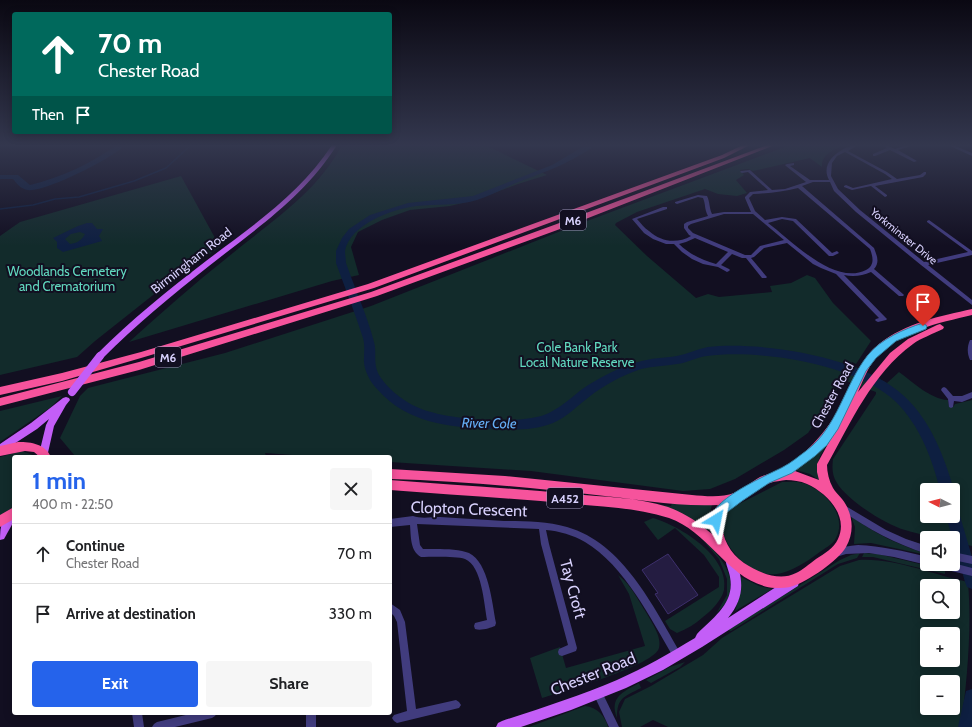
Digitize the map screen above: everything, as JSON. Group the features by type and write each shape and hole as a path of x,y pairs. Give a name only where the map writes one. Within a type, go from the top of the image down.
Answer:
{"highway":[{"name":"M6","path":"372,290 665,179"},
{"name":"M6","path":"0,402 139,366 333,303 557,227 683,179"},
{"name":"M6","path":"0,391 62,377 333,303"},
{"name":"Chester Road","path":"829,493 822,472 822,464 858,391 863,369 877,351 893,339 934,323 972,312"},
{"name":"Chester Road","path":"765,480 799,463 823,442 858,391 876,375 893,355 911,341 930,331 972,317"},
{"path":"0,450 23,446 34,448 44,455"},
{"name":"A452","path":"392,474 532,483 625,492 704,502 738,497"},
{"name":"A452","path":"392,485 533,495 628,504 652,508 687,522 744,570 760,578 773,582 796,580 832,556 839,547 845,534 847,519 841,505 829,493 819,485 802,476 786,476 765,480 738,497 718,514 716,520 719,540 728,556"},
{"path":"0,522 12,513"}],"main road":[{"name":"Birmingham Road","path":"46,455 50,425 66,400 100,356 155,304 273,213 308,179"},
{"name":"Birmingham Road","path":"0,450 34,426 66,400"},
{"path":"0,535 12,515"},
{"name":"Chester Road","path":"694,646 728,609 734,600 736,590 735,576 728,556"},
{"name":"Chester Road","path":"502,727 598,693 638,676 694,646 796,580"}],"street":[{"path":"758,179 772,192"},
{"path":"805,179 809,182"},
{"path":"846,186 852,189 903,179"},
{"path":"799,186 872,248 877,257 877,263 872,270 864,273 838,273 816,264 753,212 747,198 752,193 772,192 799,186 816,180 831,181"},
{"name":"Yorkminster Drive","path":"831,181 836,190 846,201 971,302"},
{"path":"872,185 885,196"},
{"path":"677,204 698,196 712,197"},
{"path":"705,197 707,209 712,216"},
{"path":"665,208 631,221 652,237 664,242 689,240 695,236"},
{"path":"753,212 744,214 730,212 712,216 686,225 688,232 695,236 740,256 748,258 764,277"},
{"path":"764,222 782,218 794,220 831,255 837,253"},
{"path":"928,221 972,253"},
{"path":"748,258 762,247 788,241"},
{"path":"660,248 664,242"},
{"path":"675,242 684,253 708,264 719,266 727,270"},
{"path":"719,266 731,252"},
{"path":"923,264 972,253"},
{"path":"872,270 901,295"},
{"path":"838,273 884,319 878,320"},
{"path":"972,342 970,348 972,358"},
{"path":"944,390 951,401 972,395"},
{"path":"841,505 853,515 888,535 920,548"},
{"path":"413,520 416,546 421,552 468,556 477,564 481,573 492,624 478,626"},
{"name":"Clopton Crescent","path":"392,523 413,520 542,527 572,532 593,542 604,551 628,578 677,655"},
{"name":"Tay Croft","path":"542,527 545,544 573,648 562,652"},
{"path":"832,556 844,550 862,550 891,552 920,559"},
{"path":"960,557 972,560"},
{"path":"960,569 972,572"},
{"path":"392,608 398,613 401,622 412,714"},
{"path":"598,693 614,727"},
{"path":"397,718 456,705"},
{"path":"137,715 139,727"},
{"path":"157,727 204,715"},
{"path":"311,715 312,727"}],"green space":[{"name":"Woodlands Cemetery and Crematorium","path":"171,179 183,179 220,247 172,280 77,357 0,375 0,236 20,222"},
{"path":"318,179 534,179 475,200 450,206 410,210 382,220 358,232 351,247 359,275 332,281 129,342 165,309 306,193"},
{"name":"Cole Bank Park Local Nature Reserve","path":"699,179 738,179 736,180 747,193 737,196 718,194 705,189 637,212 616,223 615,225 647,256 696,298 708,294 719,297 772,292 770,286 791,283 807,275 815,278 833,303 871,341 856,364 852,362 852,365 887,383 899,372 935,397 948,400 949,406 953,407 955,404 972,400 972,546 960,543 960,531 920,531 920,534 897,527 868,511 842,490 833,475 833,459 876,394 876,392 846,381 838,388 808,433 784,450 735,479 710,489 683,491 531,471 392,462 392,455 292,455 265,453 266,455 74,455 60,438 80,396 88,388 225,353 371,306 571,227"},
{"path":"62,396 51,407 0,442 0,411"},
{"path":"837,428 820,456 818,463 820,481 810,474 792,469"},
{"path":"22,451 33,455 12,455 12,510 0,518 0,457"},
{"path":"782,482 803,483 819,491 832,504 839,521 839,529 833,543 808,560 787,571 777,574 769,574 753,569 739,559 725,538 723,522 731,508"},
{"path":"672,503 712,505 707,524 709,534 654,504 671,506"},
{"path":"851,516 870,529 906,547 920,552 920,554 871,543 854,544 855,527"},
{"path":"653,518 664,522 689,535 701,544 711,554 724,577 723,594 716,605 697,622 677,633 670,629 665,621 719,587 719,577 704,555 675,528 658,540 644,522"},
{"path":"701,538 714,551 726,567 731,584 730,593 725,604 716,614 727,595 727,579 719,559"},
{"path":"860,553 857,558 838,564 731,631 728,630 840,560"},
{"path":"864,553 878,554 920,564 920,568 873,557 862,557"},
{"path":"859,560 873,560 901,564 920,570 920,571 955,579 920,579 920,619 960,619 960,580 968,582 968,655 961,727 668,727 653,720 640,727 622,727 619,712 625,699 651,686 703,655 722,638 840,566"},
{"path":"932,571 945,571 945,574"},
{"path":"618,575 631,588 656,630 660,644 659,648 654,655 625,670 542,698 530,658 560,647 566,668 645,646 629,594"},
{"path":"739,576 759,586 772,589 735,611 740,595"},
{"path":"685,662 680,667 651,683 646,680 670,667"},
{"path":"639,683 641,688 623,698 620,702 617,711 617,718 615,711 616,700 623,692"},
{"path":"585,706 597,710 605,719 608,727 529,727"}],"water":[{"path":"92,223 97,229 103,229 99,236 102,241 63,252 57,248 57,242 53,238 78,226","holes":["80,232 85,234 80,240 72,244 65,239 71,234"]}],"building":[{"path":"668,554 698,595 668,614 655,594 658,593 642,570"}],"waterway":[{"name":"River Cole","path":"17,179 24,186 29,188 49,183 58,179"},
{"path":"0,209 33,205 55,199 79,197 139,179"},
{"name":"River Cole","path":"522,179 467,200 408,205 385,211 362,223 352,231 345,240 341,251 341,263 369,340 369,361 371,368 374,376 381,386 404,406 417,413 445,421 513,425 528,424 554,417 606,380 622,372 645,364 677,360 704,352 713,351 789,354 821,360 852,371 880,385 900,399 917,419 930,441 940,465 945,483"},
{"name":"River Cole","path":"955,523 972,582"},
{"name":"River Cole","path":"967,727 972,697"}],"route":[{"path":"716,520 722,509 738,497 765,480 788,470 799,463 823,442 834,426 863,369 872,356 893,339 923,326"}]}
